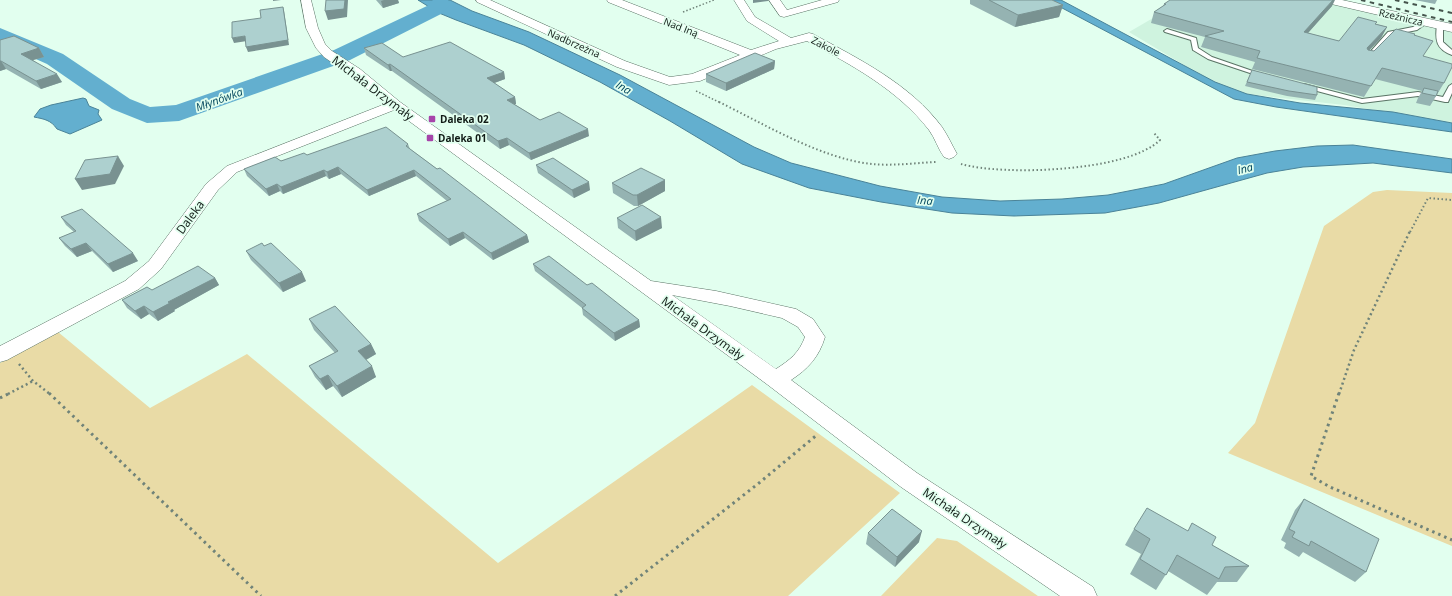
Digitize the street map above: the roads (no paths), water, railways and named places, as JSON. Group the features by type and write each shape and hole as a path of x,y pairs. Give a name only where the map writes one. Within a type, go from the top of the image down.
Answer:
{"street":[{"name":"Michała Drzymały","path":"306,0 316,38 334,58 356,72 395,105 776,380 909,480 1083,596"},
{"name":"Nadbrzeżna","path":"481,0 620,64 669,81"},
{"name":"Nad Iną","path":"612,0 751,54"},
{"path":"739,0 751,19 789,42"},
{"path":"774,0 784,14 834,0"},
{"name":"Rzeźnicza","path":"1327,0 1452,28"},
{"name":"Zakole","path":"669,81 695,78 772,46 809,37 845,56 902,93 934,127 952,158"},
{"name":"Daleka","path":"4,353 132,285 155,265 212,186 232,169 395,105"},
{"path":"644,286 677,289 737,301 796,316 806,322 815,338 811,351 801,363 776,380"}],"lane":[{"path":"1365,60 1390,33 1415,29 1425,22"},
{"path":"1440,25 1438,41 1440,45 1452,53"},
{"path":"1167,31 1194,39 1195,49 1210,58 1270,77"},
{"path":"1294,83 1362,101 1418,94 1445,100 1452,86"}],"water":[{"name":"Ina","path":"418,0 450,0 472,11 529,32 620,75 754,147 791,163 880,186 942,197 1000,201 1062,199 1108,195 1164,184 1237,158 1275,151 1317,146 1353,145 1452,159 1452,173 1373,163 1303,167 1267,173 1159,203 1105,213 1014,216 952,213 881,202 809,188 742,164 670,121 600,82 524,45 439,13"},
{"path":"1047,0 1061,0 1215,82 1247,94 1300,103 1393,112 1452,123 1452,132 1276,107 1234,99"},
{"path":"83,98 86,99 89,106 99,110 98,114 102,120 70,134 57,129 47,120 34,117 40,109"}],"waterway":[{"name":"Młynówka","path":"0,35 55,59 121,104 147,115 179,113 342,55 434,10 441,4"}],"railway":[{"path":"1361,0 1452,22"},
{"path":"1395,0 1452,13"}],"place":[{"name":"Daleka 02","path":"432,119"},
{"name":"Daleka 01","path":"430,138"}]}
